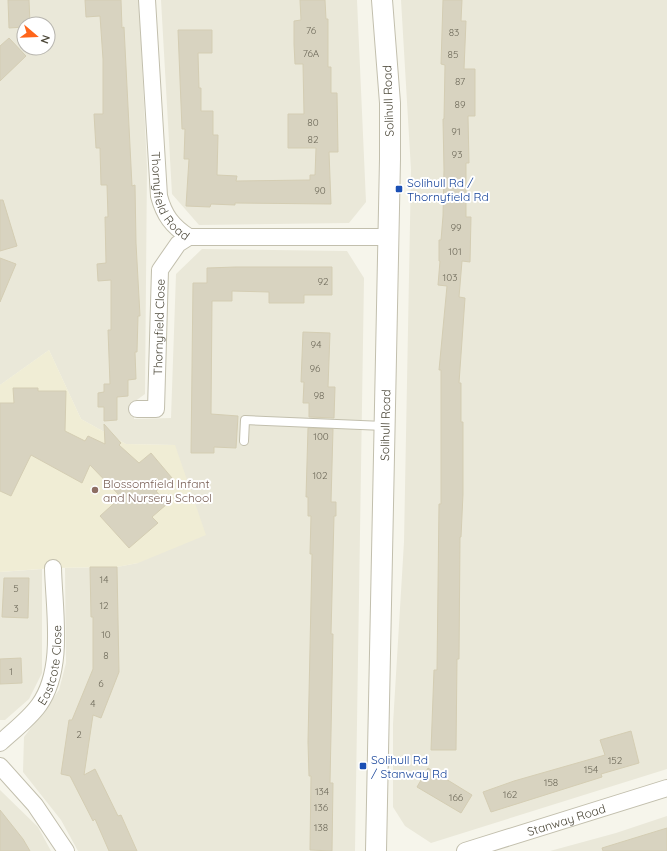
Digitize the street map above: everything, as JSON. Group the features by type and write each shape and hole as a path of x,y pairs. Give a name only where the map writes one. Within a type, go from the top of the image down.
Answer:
{"street":[{"name":"Thornyfield Road","path":"147,0 159,196 162,209 170,222 189,237 387,237"},
{"name":"Solihull Road","path":"376,851 390,103 382,0"},
{"name":"Thornyfield Close","path":"137,409 156,408 160,270 178,244 189,237"},
{"name":"Eastcote Close","path":"0,743 39,705 51,681 56,662 53,568"},
{"path":"0,766 35,805 66,851"},
{"name":"Stanway Road","path":"465,851 667,788"}],"lane":[{"path":"244,441 245,420 384,426"}],"shaded area":[{"path":"0,0 139,0 147,167 145,394 134,402 134,419 171,418 176,274 202,249 347,251 364,278 355,851 78,851 61,820 23,772 24,737 59,690 66,663 65,568 117,567 138,563 175,445 126,444 81,419 49,350 0,385"},
{"path":"161,0 357,0 366,202 349,223 199,225 172,194"},
{"path":"401,0 667,0 667,769 431,843 405,826 393,807 393,724 404,542 411,170"},
{"name":"Blossomfield Infant and Nursery School","path":"49,350 81,419 126,444 175,445 206,535 138,563 117,567 53,568 0,572 0,385"},
{"path":"42,569 42,673 29,699 5,720 0,720 0,572"},
{"path":"0,790 38,827 51,851 0,851"},
{"path":"667,816 667,851 550,851 616,833"}],"building":[{"path":"8,0 29,0 30,16 16,16 16,28 9,28"},
{"path":"85,0 121,0 122,28 124,27 132,186 135,185 136,243 140,316 138,316 137,352 135,352 136,379 128,380 128,396 117,397 117,420 104,421 104,407 98,407 98,393 104,392 104,384 110,384 108,330 111,330 111,280 98,281 97,264 106,263 105,217 108,217 107,185 101,185 100,148 96,148 94,114 103,114 103,59 100,16 86,17"},
{"path":"300,0 325,0 326,19 328,19 328,67 331,67 331,93 337,93 338,152 329,152 331,204 235,203 235,205 211,204 210,207 186,206 189,159 184,159 185,129 182,129 178,30 212,30 212,53 198,53 199,88 201,88 201,111 213,111 213,135 218,135 217,175 237,176 236,181 310,180 310,175 315,175 316,148 288,148 288,114 304,114 303,64 295,64 294,44 294,21 301,20"},
{"path":"443,0 462,0 461,21 466,21 464,69 475,69 475,116 468,116 469,163 466,163 466,217 471,217 470,262 462,261 459,297 465,298 459,383 461,383 461,422 463,422 463,494 460,537 459,659 457,659 456,750 431,750 434,670 437,670 439,504 441,504 441,370 439,370 447,286 438,285 440,261 439,240 441,240 443,216 444,170 443,119 445,65 441,64"},
{"path":"9,38 16,45 16,56 26,56 0,81 0,46"},
{"path":"0,200 3,200 17,246 0,251"},
{"path":"0,258 16,264 0,302"},
{"path":"332,267 332,295 304,295 304,303 269,303 269,292 232,291 232,301 212,301 211,414 238,416 236,448 214,447 214,453 191,453 193,283 207,283 207,268"},
{"path":"303,332 330,333 328,387 335,387 334,418 309,417 309,403 303,403 304,382 301,382"},
{"path":"13,388 38,388 38,391 66,391 65,431 85,441 88,436 105,444 104,424 121,443 119,445 139,463 151,453 172,478 156,491 167,504 152,517 158,523 129,548 100,516 121,497 90,465 82,483 31,455 11,496 0,491 0,403 14,403"},
{"path":"308,428 333,429 331,502 336,502 336,516 334,516 331,634 333,634 330,783 333,783 332,851 310,850 311,776 309,776 308,742 312,554 310,554 311,516 308,516 308,497 306,497"},
{"path":"90,567 117,567 119,672 101,718 93,715 84,775 95,769 118,816 121,815 137,851 109,851 95,819 93,821 70,776 61,774 69,720 72,720 93,669 93,617 91,617"},
{"path":"4,578 29,578 28,618 2,617"},
{"path":"21,658 22,683 0,684 0,659"},
{"path":"631,731 639,763 601,774 602,777 491,812 483,792 514,781 605,755 600,740"},
{"path":"428,768 472,795 461,813 417,787"},
{"path":"0,810 23,839 30,851 0,851"},
{"path":"667,828 667,851 603,851 602,848"}],"place":[{"name":"Solihull Rd / Thornyfield Rd","path":"399,189"},
{"name":"Blossomfield Infant and Nursery School","path":"95,490"},
{"name":"Solihull Rd / Stanway Rd","path":"363,766"}]}
